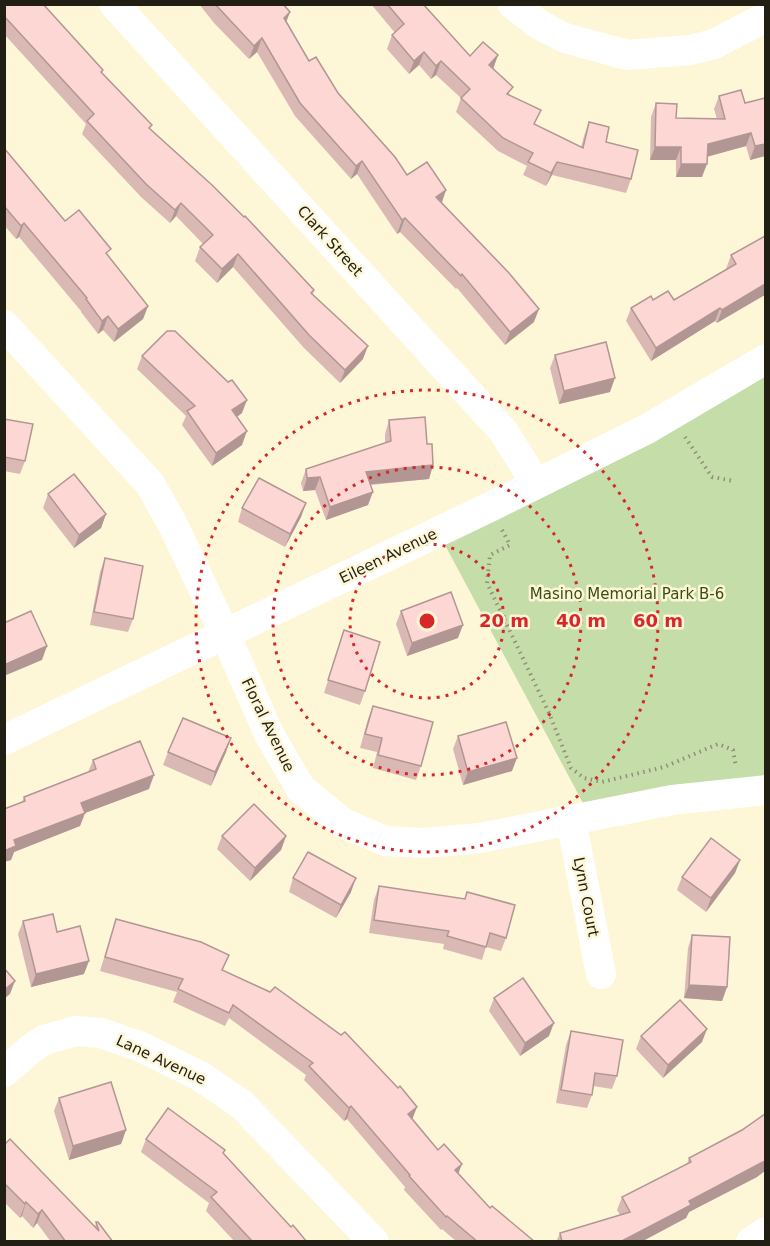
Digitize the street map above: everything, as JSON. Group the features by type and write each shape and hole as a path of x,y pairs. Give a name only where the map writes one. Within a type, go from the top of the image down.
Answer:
{"street":[{"name":"Clark Street","path":"114,4 503,431 534,485"},
{"path":"513,4 538,24 566,38 627,55 692,50 703,47 724,39 765,17"},
{"name":"Floral Avenue","path":"5,326 150,484 173,525 225,634 269,734 301,789 343,823 385,841 423,843 480,838 672,800 752,790"},
{"name":"Eileen Avenue","path":"4,740 492,506 647,429 765,359"},
{"name":"Lynn Court","path":"571,820 601,974"},
{"name":"Lane Avenue","path":"4,1072 44,1040 76,1031 100,1033 140,1046 200,1076 241,1104 374,1242"},
{"path":"751,1242 765,1232"}],"path":[{"path":"672,414 712,477 734,481"},
{"path":"492,506 510,545 490,555 487,583 549,713 571,768 584,778 602,782 664,768 718,744 733,750 752,790"}],"green space":[{"name":"Masino Memorial Park B-6","path":"765,359 765,790 590,816 438,532"}],"building":[{"path":"4,4 43,4 103,70 101,72 152,125 149,128 245,216 314,290 311,293 368,346 345,370 309,335 238,254 222,269 200,247 213,235 181,203 175,210 146,184 87,121 94,114 4,16"},
{"path":"215,4 283,4 290,12 284,18 309,61 316,57 338,93 395,157 407,175 427,162 446,190 436,197 509,273 539,309 510,332 462,274 461,276 405,218 402,220 362,161 356,166 300,103 262,38 254,46"},
{"path":"387,4 423,4 470,56 483,42 498,55 489,65 513,87 507,94 541,110 534,124 583,148 589,122 609,127 606,142 638,150 631,179 557,162 551,173 528,162 533,153 503,138 461,98 470,89 441,61 436,66 424,52 414,61 392,35 404,24"},
{"path":"741,90 745,103 765,98 765,144 755,146 751,133 708,144 707,164 681,164 681,147 655,147 656,103 677,104 676,118 725,119 719,96"},
{"path":"4,148 65,221 79,210 111,249 106,253 148,306 118,329 108,316 102,321 87,298 24,223 21,226 4,206"},
{"path":"765,236 765,284 722,310 720,308 656,348 631,308 651,296 653,300 668,291 674,300 736,264 731,255"},
{"path":"167,331 175,331 228,382 232,380 247,400 232,410 247,431 216,453 187,411 195,406 142,356"},
{"path":"606,342 615,378 564,391 555,355"},
{"path":"425,417 427,444 432,444 433,465 366,472 373,492 330,507 320,477 307,478 306,469 391,441 389,420"},
{"path":"4,419 33,424 25,461 4,457"},
{"path":"74,474 106,514 79,535 48,494"},
{"path":"259,478 306,503 290,534 242,508"},
{"path":"105,558 143,566 133,619 94,612"},
{"path":"451,592 463,625 412,643 401,611"},
{"path":"31,611 47,646 4,665 4,623"},
{"path":"344,630 380,642 365,691 328,680"},
{"path":"373,706 433,722 421,766 378,755 382,738 365,734"},
{"path":"183,718 231,738 215,772 168,752"},
{"path":"506,722 517,758 468,772 458,736"},
{"path":"140,741 154,775 81,803 85,813 14,840 16,846 4,851 4,809 25,801 24,797 96,769 93,760"},
{"path":"254,804 286,836 255,868 222,836"},
{"path":"711,838 740,860 711,898 682,877"},
{"path":"308,852 356,878 341,905 293,878"},
{"path":"379,886 465,899 467,892 515,905 506,938 490,933 486,947 447,936 449,931 374,920"},
{"path":"53,914 57,932 80,926 89,961 36,974 23,921"},
{"path":"116,919 201,942 229,955 222,970 270,992 275,987 341,1035 345,1032 398,1088 400,1086 417,1107 408,1114 438,1150 444,1144 462,1164 455,1170 490,1208 492,1206 535,1242 478,1242 446,1217 351,1106 349,1108 309,1066 313,1063 233,1005 229,1013 178,989 183,979 105,957"},
{"path":"692,935 730,937 727,987 689,985"},
{"path":"4,968 15,981 4,990"},
{"path":"523,978 554,1023 525,1043 494,998"},
{"path":"680,1000 707,1029 668,1065 641,1036"},
{"path":"571,1031 623,1040 617,1076 595,1073 592,1095 561,1090"},
{"path":"111,1082 126,1130 73,1146 59,1098"},
{"path":"168,1108 225,1150 223,1153 307,1242 253,1242 211,1197 217,1192 146,1139"},
{"path":"765,1114 765,1161 689,1201 691,1205 620,1242 562,1242 560,1233 630,1212 622,1197 691,1162 689,1158 742,1130"},
{"path":"10,1139 99,1231 96,1222 98,1222 113,1242 66,1242 42,1210 38,1214 4,1183 4,1145"}]}
